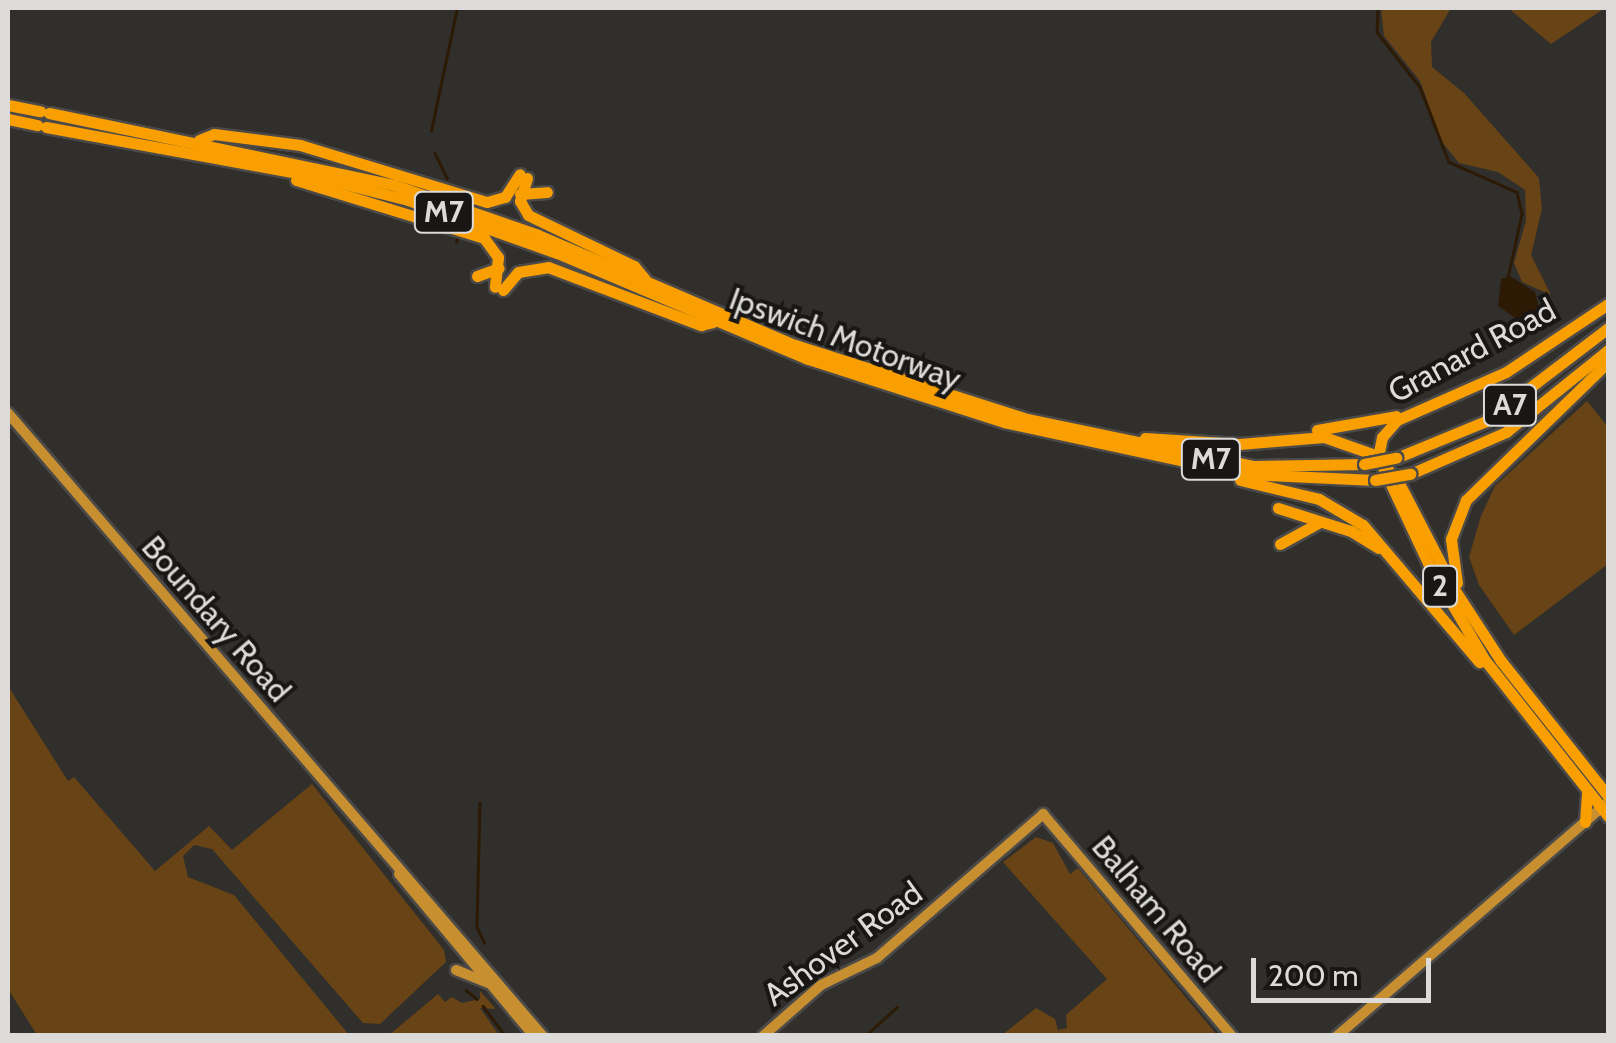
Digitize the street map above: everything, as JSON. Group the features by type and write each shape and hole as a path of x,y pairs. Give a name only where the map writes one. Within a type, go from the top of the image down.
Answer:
{"highway":[{"name":"Ipswich Motorway","path":"8,104 43,119 265,166 484,225 715,322 913,395 1128,452 1275,478 1375,480 1410,474 1506,432 1608,350"},
{"name":"Ipswich Motorway","path":"8,118 43,119 197,140 436,198 872,372 1061,428 1254,466 1364,464 1396,458 1500,412 1608,328"},
{"path":"197,140 214,134 300,145 487,202 513,194 547,192"},
{"path":"265,166 478,236 493,247 499,288 524,270 548,267 701,326 715,322"},
{"path":"513,194 518,173 513,194 528,215 634,266 648,282"},
{"path":"477,276 499,268"},
{"name":"Granard Road","path":"1378,459 1383,435 1403,416 1506,372 1608,304"},
{"path":"1476,623 1451,559 1461,508 1608,362"},
{"path":"1239,444 1369,425 1403,416"},
{"path":"1369,425 1378,459"},
{"path":"1061,428 1239,444 1334,438 1378,459"},
{"path":"1128,452 1335,507 1386,548 1517,707"},
{"name":"2","path":"1378,459 1399,483 1476,623 1590,774 1607,805"},
{"name":"2","path":"1378,459 1441,587 1517,707 1587,791 1607,805"},
{"path":"1278,508 1328,524 1382,552 1462,640"},
{"path":"1280,544 1304,525 1328,524"},
{"path":"1590,774 1608,780"},
{"path":"1585,822 1587,791"}],"main road":[{"name":"Boundary Road","path":"8,413 543,1036"},
{"path":"1337,1036 1607,805"},
{"name":"Ashover Road","path":"762,1036 822,985 878,958 1043,814"},
{"name":"Balham Road","path":"1043,814 1232,1036"},
{"path":"1030,826 1057,831"},
{"name":"Boundary Road","path":"388,856 534,1036"},
{"path":"458,946 453,972 489,983"}],"shaded area":[{"path":"1381,8 1451,8 1431,42 1432,67 1464,93 1539,178 1542,209 1531,255 1551,295 1522,282 1514,263 1526,221 1525,190 1498,172 1459,163 1442,142 1420,81 1384,36"},
{"path":"1508,8 1605,8 1551,44"},
{"path":"1510,276 1535,292 1540,312 1524,324 1498,306 1501,279"},
{"path":"1587,401 1608,427 1608,564 1514,635 1479,585 1469,557 1481,516 1495,486"},
{"path":"8,686 68,781 74,777 155,871 209,826 232,850 312,784 444,950 446,962 380,1024 363,1023 212,849 194,845 183,856 188,877 234,895 349,1035 37,1035 8,989"},
{"path":"1036,837 1053,843 1070,874 1078,868 1217,1035 1002,1035 1036,1008 1055,1019 1058,1030 1067,1028 1066,1015 1107,979 1003,862"},
{"path":"480,991 496,1009 480,1008 499,1035 389,1035 438,994 445,1002 452,997 462,1003 480,999"}],"waterway":[{"path":"431,131 457,8"},
{"path":"1378,8 1377,32 1420,87 1449,162 1517,192 1522,214 1508,278"},
{"path":"435,153 447,178"},
{"path":"456,242 457,238"},
{"path":"480,803 477,927 484,942"},
{"path":"466,990 477,999"},
{"path":"483,1006 506,1036"},
{"path":"865,1036 897,1007"}]}
